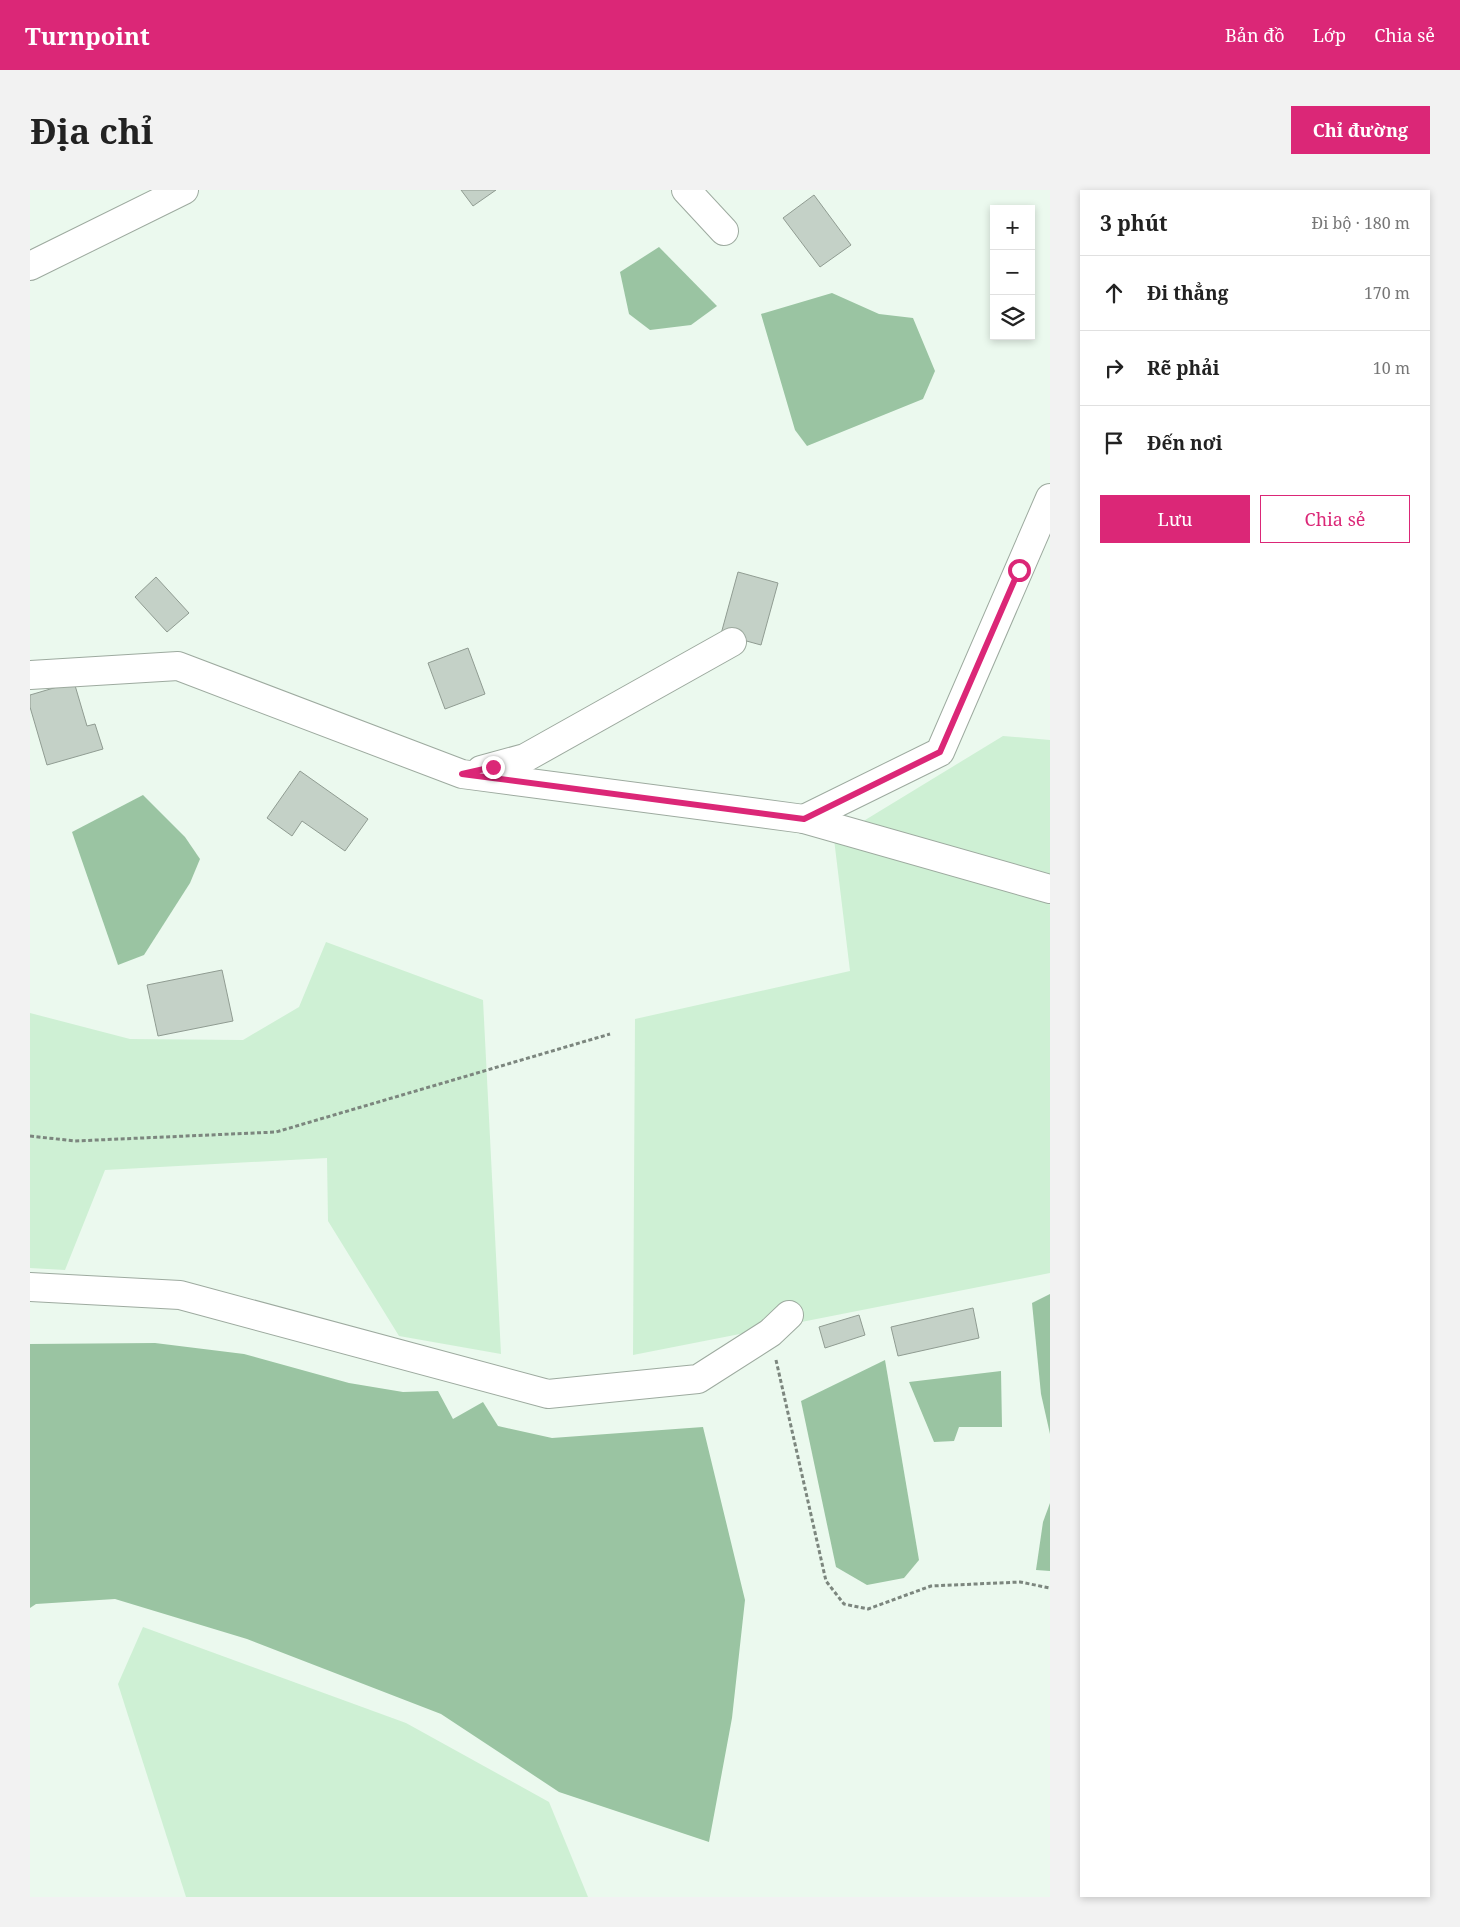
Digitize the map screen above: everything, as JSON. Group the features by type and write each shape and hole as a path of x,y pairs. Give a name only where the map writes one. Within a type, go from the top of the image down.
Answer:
{"street":[{"path":"30,266 184,190"},
{"path":"686,190 724,231"},
{"path":"804,819 940,752 1050,498"},
{"path":"462,774 508,764 525,758 732,642"},
{"path":"30,675 178,666 462,774 804,819 1050,889"},
{"path":"30,1286 180,1295 548,1394 698,1379 780,1324"}],"path":[{"path":"30,1136 75,1141 276,1132 610,1034"},
{"path":"780,1324 826,1581 844,1604 868,1609 931,1586 1020,1582 1050,1588"}],"shaded area":[{"path":"659,247 717,306 691,325 650,330 629,314 620,272"},
{"path":"832,293 879,314 913,318 935,371 923,399 807,446 795,430 761,314"},
{"path":"1003,736 1050,740 1050,1273 633,1355 635,1019 850,971 834,839"},
{"path":"143,795 185,837 200,859 190,883 144,955 118,965 72,832"},
{"path":"326,942 483,1000 501,1354 399,1336 328,1221 327,1158 105,1170 65,1270 30,1268 30,1013 130,1039 243,1040 299,1007"},
{"path":"1050,1294 1050,1434 1041,1394 1032,1303"},
{"path":"155,1343 244,1354 349,1383 403,1392 438,1391 453,1419 483,1402 498,1426 552,1438 703,1427 745,1600 732,1718 709,1842 559,1792 441,1714 247,1639 115,1599 36,1604 30,1608 30,1344"},
{"path":"885,1360 919,1560 904,1578 867,1585 836,1567 801,1401"},
{"path":"1001,1371 1002,1427 959,1427 954,1441 934,1442 909,1382"},
{"path":"1050,1503 1050,1571 1036,1570 1043,1522"},
{"path":"143,1627 406,1723 549,1802 588,1897 186,1897 118,1684"}],"building":[{"path":"461,190 496,190 473,206"},
{"path":"814,195 851,245 820,267 783,218"},
{"path":"738,572 778,583 761,645 721,634"},
{"path":"156,577 189,613 167,632 135,597"},
{"path":"468,648 485,694 445,709 428,663"},
{"path":"74,682 87,726 95,724 103,749 47,765 30,707 30,695"},
{"path":"300,771 368,819 345,851 302,821 292,836 267,818"},
{"path":"222,970 233,1021 158,1036 147,985"},
{"path":"973,1308 979,1338 898,1356 891,1327"},
{"path":"859,1315 865,1335 825,1348 819,1327"}],"route":[{"path":"493,767 462,774 804,819 940,752 1019,570"}]}
